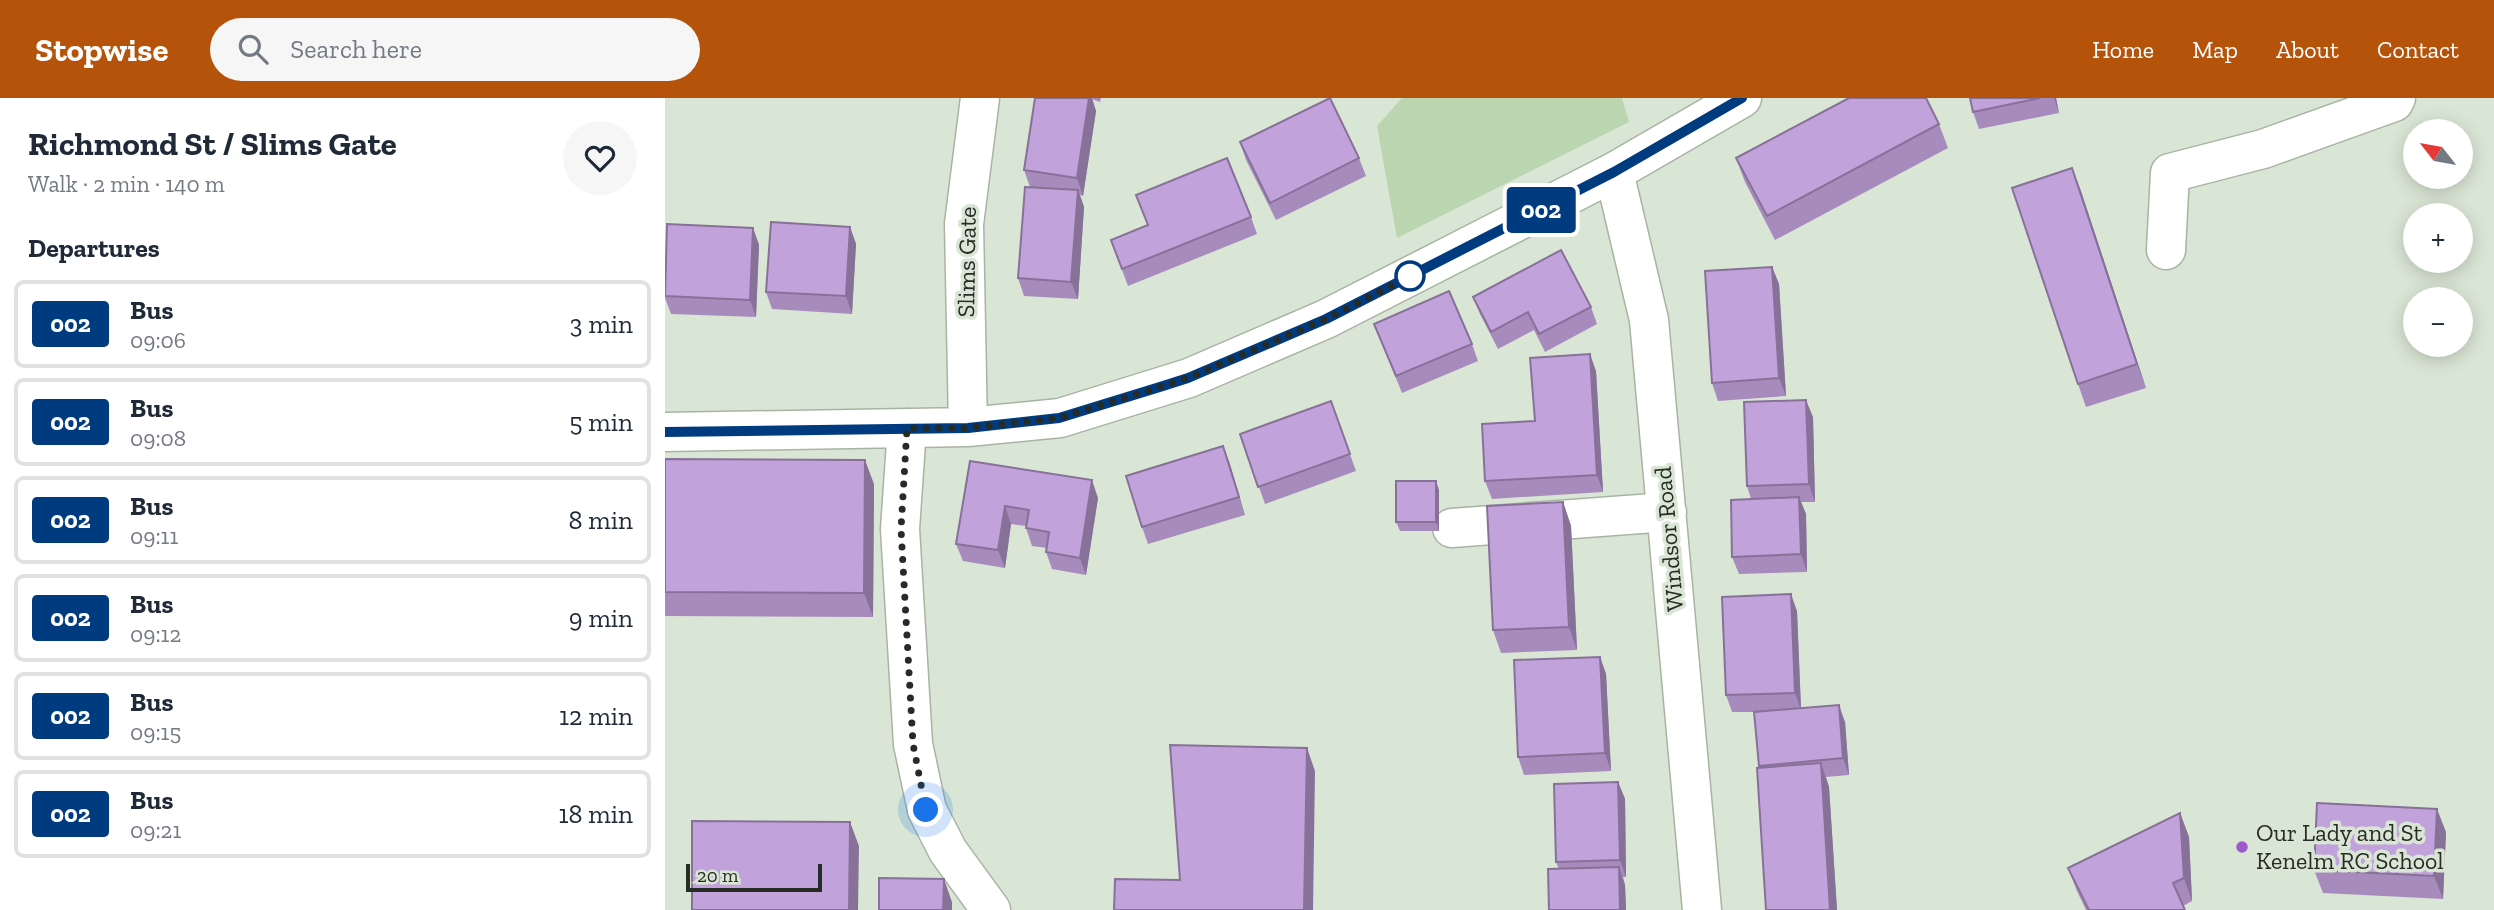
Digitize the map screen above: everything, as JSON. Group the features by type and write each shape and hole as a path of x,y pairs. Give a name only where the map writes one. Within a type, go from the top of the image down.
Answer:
{"street":[{"name":"Slims Gate","path":"968,428 964,224 980,98"},
{"path":"665,432 968,428 1059,418 1188,378 1326,319 1614,172 1742,98"},
{"path":"2166,250 2170,173 2263,149 2394,102 2396,98"},
{"name":"Windsor Road","path":"1614,172 1649,320 1702,910"},
{"path":"907,428 901,529 913,744 926,810 948,850 991,910"},
{"path":"1452,528 1667,512"}],"green space":[{"path":"1402,98 1622,98 1629,122 1397,238 1377,126"}],"building":[{"path":"1035,98 1089,98 1077,178 1024,170"},
{"path":"1330,98 1359,158 1270,203 1240,142"},
{"path":"1849,98 1926,98 1939,124 1767,216 1736,158"},
{"path":"1970,98 2040,98 1973,112"},
{"path":"1227,158 1251,217 1122,269 1111,240 1148,225 1136,195"},
{"path":"2072,168 2137,364 2078,384 2012,188"},
{"path":"1025,187 1078,190 1071,282 1018,278"},
{"path":"771,222 850,227 846,296 766,292"},
{"path":"667,224 753,228 750,300 665,296"},
{"path":"1561,250 1591,307 1539,334 1528,312 1491,332 1473,297"},
{"path":"1772,267 1779,378 1712,383 1705,271"},
{"path":"1449,291 1472,344 1396,376 1374,324"},
{"path":"1590,354 1597,475 1485,481 1482,424 1535,421 1530,358"},
{"path":"1806,400 1809,484 1747,486 1744,402"},
{"path":"1331,401 1350,454 1258,487 1240,434"},
{"path":"1223,446 1239,497 1142,527 1126,476"},
{"path":"665,459 865,460 864,593 665,592"},
{"path":"970,461 1092,480 1080,558 1046,552 1049,532 1026,528 1029,510 1005,506 998,550 956,544"},
{"path":"1396,481 1436,481 1436,522 1396,522"},
{"path":"1799,497 1801,554 1732,557 1731,500"},
{"path":"1563,502 1569,627 1493,630 1487,506"},
{"path":"1791,594 1795,693 1726,695 1722,597"},
{"path":"1600,657 1605,753 1518,757 1514,660"},
{"path":"1839,705 1843,758 1759,766 1754,712"},
{"path":"1170,745 1307,748 1304,910 1114,910 1115,879 1180,880"},
{"path":"1821,763 1830,910 1766,910 1757,768"},
{"path":"1618,782 1620,860 1556,862 1554,784"},
{"path":"2317,803 2437,809 2434,876 2314,870"},
{"path":"2180,813 2184,878 2173,883 2185,910 2089,910 2068,868"},
{"path":"692,821 850,822 849,910 692,910"},
{"path":"1619,867 1620,910 1549,910 1548,869"},
{"path":"879,878 944,879 943,910 879,910"}],"bus line":[{"name":"002","path":"665,432 968,428 1059,418 1163,386 1188,378 1326,319 1650,153 1742,98"}],"place":[{"name":"Our Lady and St Kenelm RC School","path":"2242,847"}],"route":[{"path":"926,810 913,744 901,529 907,428 968,428 1059,418 1188,378 1326,319 1422,270 1410,276"}]}
